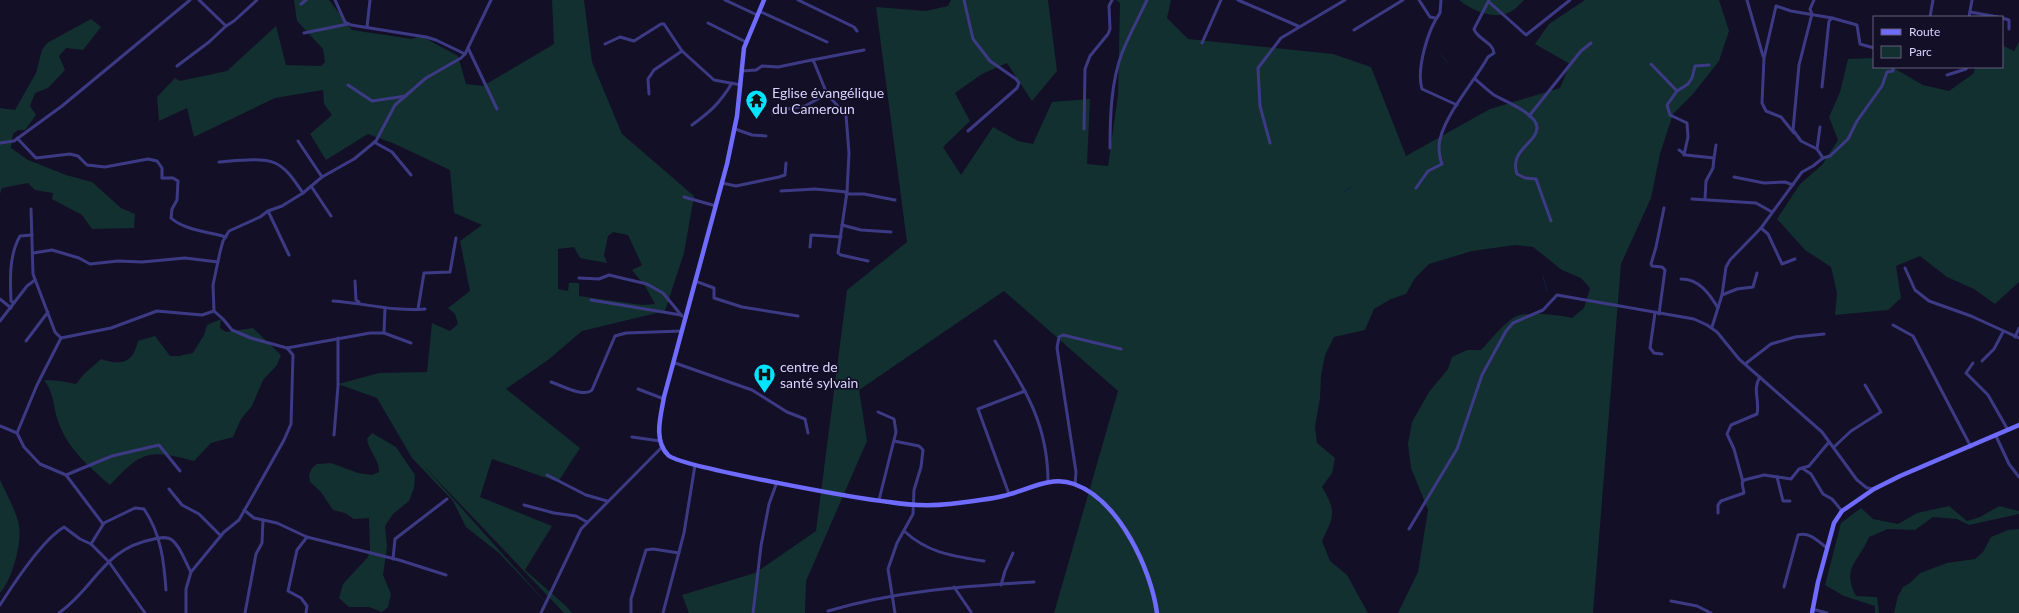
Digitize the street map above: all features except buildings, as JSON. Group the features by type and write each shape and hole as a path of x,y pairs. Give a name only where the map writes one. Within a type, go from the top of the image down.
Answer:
{"street":[{"path":"0,143 17,138 62,106 190,0"},
{"path":"199,0 226,26"},
{"path":"177,66 209,42 226,26 234,22 257,0"},
{"path":"300,4 306,0"},
{"path":"335,0 345,22 348,24"},
{"path":"367,27 370,0"},
{"path":"411,343 384,333 338,338 310,345 287,348 251,338 232,330 224,319 214,311 212,292 218,262 229,231 260,217 268,211 282,206 303,193 322,176 354,159 374,142 395,105 426,78 461,58 465,54 491,0"},
{"path":"725,0 827,42"},
{"path":"764,0 746,42 743,54 742,85 735,129 716,206 685,316 684,331 664,399 660,421 661,443 668,456 674,460 777,482 879,500 930,505 949,504 1009,494 1048,482 1063,481 1075,484 1090,492 1112,512 1122,525 1146,571 1153,592 1157,613"},
{"path":"798,0 854,27 857,31"},
{"path":"964,0 973,39 990,60 1016,79 1019,83 1017,88 968,131"},
{"path":"1084,129 1085,69 1090,56 1108,34 1110,29 1110,6 1112,0"},
{"path":"1110,148 1110,125 1114,89 1120,61 1147,0"},
{"path":"1202,43 1221,0"},
{"path":"1238,0 1298,26"},
{"path":"1270,143 1260,106 1258,68 1281,38 1298,26 1345,0"},
{"path":"1354,30 1402,0"},
{"path":"1419,0 1430,17 1435,18"},
{"path":"1441,0 1440,13 1435,18 1424,54 1420,82 1422,88 1457,105"},
{"path":"1416,188 1428,171 1442,164 1439,146 1443,132 1457,105 1488,57 1494,53 1493,48 1475,33 1474,29 1489,1 1526,36 1570,0"},
{"path":"1748,0 1764,58"},
{"path":"1794,133 1799,65 1812,14 1810,9 1814,0"},
{"path":"1930,16 1933,0"},
{"path":"1969,16 1972,0"},
{"path":"1823,158 1817,149 1801,141 1784,120 1766,111 1762,106 1764,58 1774,7 1776,6 1791,11 1832,18 1857,25 1860,44 1873,48"},
{"path":"1970,12 1992,16"},
{"path":"1822,87 1830,21 1832,18"},
{"path":"2003,18 2009,20 2009,29"},
{"path":"304,33 348,24 436,40 465,54"},
{"path":"605,44 620,37 634,41 662,24 682,51 714,80 742,85"},
{"path":"708,24 746,42"},
{"path":"1529,116 1581,51 1591,43"},
{"path":"468,48 497,109"},
{"path":"742,71 756,70 762,66 778,67 864,50"},
{"path":"649,94 648,79 654,70 682,51"},
{"path":"812,60 827,94 846,115 849,153 846,193 838,253 840,255 868,261"},
{"path":"1651,64 1678,91"},
{"path":"1684,154 1688,137 1687,123 1676,119 1668,112 1667,105 1678,91 1688,84 1692,78 1695,66 1709,65"},
{"path":"1712,327 1722,295 1728,263 1761,228 1802,172 1839,149 1848,139 1857,121 1882,86 1887,72 1893,71 1893,68"},
{"path":"1947,74 1966,68"},
{"path":"1475,79 1494,94 1534,119 1537,127 1535,134 1517,157 1515,168 1517,174 1525,178 1536,179 1551,221"},
{"path":"692,126 711,112 721,102 732,84"},
{"path":"348,85 372,101 407,95"},
{"path":"773,114 782,110 805,106 827,94"},
{"path":"1817,149 1820,127"},
{"path":"735,129 752,135 766,136"},
{"path":"17,138 36,158 70,154 78,156 87,164 105,167 148,159 157,161 162,168 162,178 173,178 178,181 177,200 172,209 171,218 175,222 186,226 226,237"},
{"path":"298,141 322,176"},
{"path":"374,142 392,152 410,175"},
{"path":"1705,200 1706,181 1713,168 1716,145"},
{"path":"1679,150 1684,154 1714,158"},
{"path":"219,162 255,160 275,162 290,174 303,193"},
{"path":"722,183 739,186 779,177 785,175 786,163"},
{"path":"1734,177 1764,183 1785,182 1792,185"},
{"path":"312,186 331,216"},
{"path":"780,191 815,189 864,194 895,200"},
{"path":"684,197 716,206"},
{"path":"1692,199 1756,202 1772,212"},
{"path":"1662,354 1654,353 1650,348 1665,270 1662,267 1652,266 1650,264 1656,246 1664,208"},
{"path":"31,209 32,253 35,280 55,332 61,338"},
{"path":"268,211 289,255"},
{"path":"842,225 861,230 891,232"},
{"path":"1761,228 1768,234 1782,264 1795,260"},
{"path":"14,303 11,301 9,277 16,243 20,236 32,235"},
{"path":"810,247 811,235 841,237"},
{"path":"418,309 424,273 450,272 456,238"},
{"path":"32,253 52,250 79,258 90,264 186,258 218,262"},
{"path":"1905,268 1915,290 1929,301 1971,316 2017,338 2019,328"},
{"path":"1722,295 1737,289 1753,287 1757,273"},
{"path":"579,278 599,278 609,275 647,284 663,293 685,316"},
{"path":"1682,280 1691,279 1697,282 1712,298 1718,308"},
{"path":"0,322 27,286 35,280"},
{"path":"355,281 356,300 361,303"},
{"path":"695,281 714,288 714,298 742,307 798,316"},
{"path":"1409,529 1457,449 1482,375 1509,326 1538,313 1557,296 1694,319 1712,327 1745,364 1817,428 1834,447 1857,480 1867,488 1874,490"},
{"path":"0,299 11,308"},
{"path":"591,300 685,316"},
{"path":"333,301 361,303 385,308 425,309"},
{"path":"384,333 385,308"},
{"path":"61,338 111,328 157,311 202,315 214,311"},
{"path":"26,341 48,312"},
{"path":"1893,324 1913,336 1971,447"},
{"path":"551,382 583,393 589,393 615,336 626,333 684,331"},
{"path":"1982,361 1994,349 2004,332"},
{"path":"1745,364 1771,344 1795,337 1824,334"},
{"path":"1075,484 1076,472 1057,348 1059,337 1063,335 1121,350"},
{"path":"17,433 37,386 61,338"},
{"path":"334,434 338,386 338,338"},
{"path":"995,341 1031,403 1043,433 1048,463 1048,482"},
{"path":"186,613 186,589 191,572 221,536 239,520 284,440 291,424 294,364 293,355 287,348"},
{"path":"675,362 761,394 784,410 805,419 808,434"},
{"path":"1973,363 1966,373 1988,395 2008,430"},
{"path":"1718,513 1718,505 1721,501 1744,493 1743,482 1734,449 1727,434 1731,424 1757,414 1758,407 1755,388 1760,377"},
{"path":"1834,447 1851,431 1881,412 1865,385"},
{"path":"638,389 664,399"},
{"path":"1009,494 978,409 1024,391"},
{"path":"878,412 894,419 896,432 879,500"},
{"path":"1827,613 1812,611 1834,523 1842,511 1874,490 1912,471 1971,447 2019,425"},
{"path":"0,426 17,433 24,447 40,464 66,476 103,524"},
{"path":"632,436 661,443"},
{"path":"1996,436 2009,464 2019,477"},
{"path":"894,441 919,446 923,450 921,467 914,490 915,503 913,514 888,565 894,613"},
{"path":"1743,482 1764,475 1791,479 1799,469 1808,466 1829,442"},
{"path":"541,613 581,529 661,443"},
{"path":"66,476 112,456 159,444 180,471"},
{"path":"663,613 679,554 695,465"},
{"path":"1802,468 1811,474 1823,494 1832,499 1842,511"},
{"path":"547,474 586,495 607,502"},
{"path":"1777,477 1783,500 1785,502 1790,501"},
{"path":"753,613 761,546 769,504 777,482"},
{"path":"169,489 182,506 199,514 221,536"},
{"path":"393,559 395,539 447,499"},
{"path":"524,504 554,513 576,516 587,522"},
{"path":"91,544 103,524 135,508 144,509 153,522 159,538 164,563 166,590"},
{"path":"244,510 254,518 277,523 307,537 393,559 446,575"},
{"path":"245,613 255,561 262,543 263,520"},
{"path":"0,605 37,552 64,527 80,539 91,544 109,562 145,613"},
{"path":"904,531 916,543 934,551 984,561"},
{"path":"1784,587 1798,535 1801,534 1814,537 1827,548"},
{"path":"306,613 307,606 301,598 288,591 296,550 307,537"},
{"path":"59,613 69,606 122,550 140,542 159,538 171,539 177,546 191,572"},
{"path":"632,613 632,599 646,550 653,549 679,554"},
{"path":"1001,585 1012,553"},
{"path":"828,610 866,600 954,587 1034,582"},
{"path":"954,587 971,612"},
{"path":"1671,601 1703,609 1711,613"},
{"path":"1701,613 1703,609"}],"green space":[{"path":"294,0 329,0 352,30 412,39 421,36 458,56 466,84 483,86 554,44 552,0 584,0 592,62 622,134 694,196 684,253 665,311 582,331 548,360 506,389 580,448 558,482 492,459 480,497 552,526 525,570 572,613 564,613 422,464 551,608 499,553 466,527 453,501 412,458 377,398 338,384 379,373 427,372 432,323 450,331 458,324 455,314 448,308 470,291 460,241 482,225 454,213 450,170 395,144 368,134 326,160 310,134 332,115 324,104 323,90 275,98 194,137 187,108 159,121 157,97 175,78 180,81 227,71 276,26 286,65 321,66 325,62 323,49 297,21","holes":["613,232 628,235 642,265 632,270 645,286 655,304 642,305 579,296 579,283 569,283 568,291 558,289 558,249 574,247 580,258 607,263 604,255 608,236"]},
{"path":"951,0 1048,0 1057,71 1032,101 1007,63 982,74 955,93 970,121 943,147 961,175 993,127 1018,141 1033,144 1052,102 1090,99 1087,164 1108,166 1118,95 1120,3 1116,0 1171,0 1167,18 1188,39 1333,54 1371,67 1406,156 1490,109 1560,88 1570,64 1535,44 1549,24 1585,0 1719,0 1729,31 1719,61 1693,94 1673,114 1660,154 1651,198 1621,264 1593,613 1398,613 1418,572 1428,510 1411,468 1408,444 1412,422 1429,392 1448,369 1452,357 1467,350 1481,350 1503,327 1517,316 1537,314 1572,318 1584,308 1590,288 1581,278 1562,270 1533,247 1515,245 1472,251 1429,264 1415,278 1406,294 1391,299 1374,309 1365,330 1334,337 1325,355 1315,427 1317,443 1335,458 1332,473 1322,487 1330,502 1332,514 1329,526 1322,541 1330,561 1347,575 1368,613 1054,613 1118,391 1004,291 859,390 867,441 806,581 805,613 689,613 682,595 755,573 816,531 847,290 907,242 876,7 926,11 948,6"},
{"path":"1459,0 1524,0 1512,11 1504,14 1490,15 1470,8"},
{"path":"91,19 101,27 83,50 66,48 59,56 65,70 48,88 35,93 30,106 36,115 25,130 18,130 13,134 11,148 28,160 66,175 92,182 121,208 135,214 134,228 92,229 82,215 52,199 53,193 35,190 28,183 2,188 0,194 0,108 15,110 36,73 42,50 47,43"},
{"path":"2019,42 2019,282 1995,304 1974,289 1947,277 1920,256 1896,266 1901,298 1888,310 1835,315 1837,293 1831,267 1805,250 1777,219 1800,184 1822,165 1838,140 1829,117 1840,92 1848,59 1872,58 1873,68 1894,68 1923,85 1949,91 1974,73 1975,68 2003,68 2003,46 2014,51"},
{"path":"221,319 220,328 226,332 253,328 281,355 277,365 263,380 252,406 241,419 233,437 211,443 194,461 156,454 139,459 130,465 110,485 86,464 67,440 56,416 50,390 44,380 76,384 83,375 101,359 115,362 126,361 133,354 138,341 155,336 170,356 193,353 204,335 207,325"},
{"path":"372,433 396,447 415,475 414,488 409,501 393,514 385,526 387,547 383,575 391,594 388,607 382,612 369,607 349,607 339,598 343,584 368,557 370,550 369,518 354,519 345,513 333,510 321,492 310,482 309,475 312,468 317,464 331,463 358,473 372,475 379,472 378,464 367,439"},
{"path":"0,480 18,521 20,534 12,571 0,593"},
{"path":"1949,506 1967,521 1980,517 1999,506 2019,511 2019,514 1969,525 1957,519 1933,517 1915,530 1888,529 1869,537 1853,565 1850,578 1856,596 1877,597 1879,613 1875,613 1875,606 1844,596 1825,585 1841,523 1861,508 1873,519 1898,524 1917,513"},
{"path":"2019,529 2019,613 1894,613 1898,596 1903,587 1910,583 1920,573 1947,563 1975,559 1983,552 1991,537 2008,530"}],"waterway":[{"path":"1441,55 1448,63"},
{"path":"1345,191 1351,187"},
{"path":"1543,276 1547,291"}],"place":[{"name":"Eglise évangélique du Cameroun","path":"757,120"},
{"name":"centre de santé sylvain","path":"765,394"}]}
